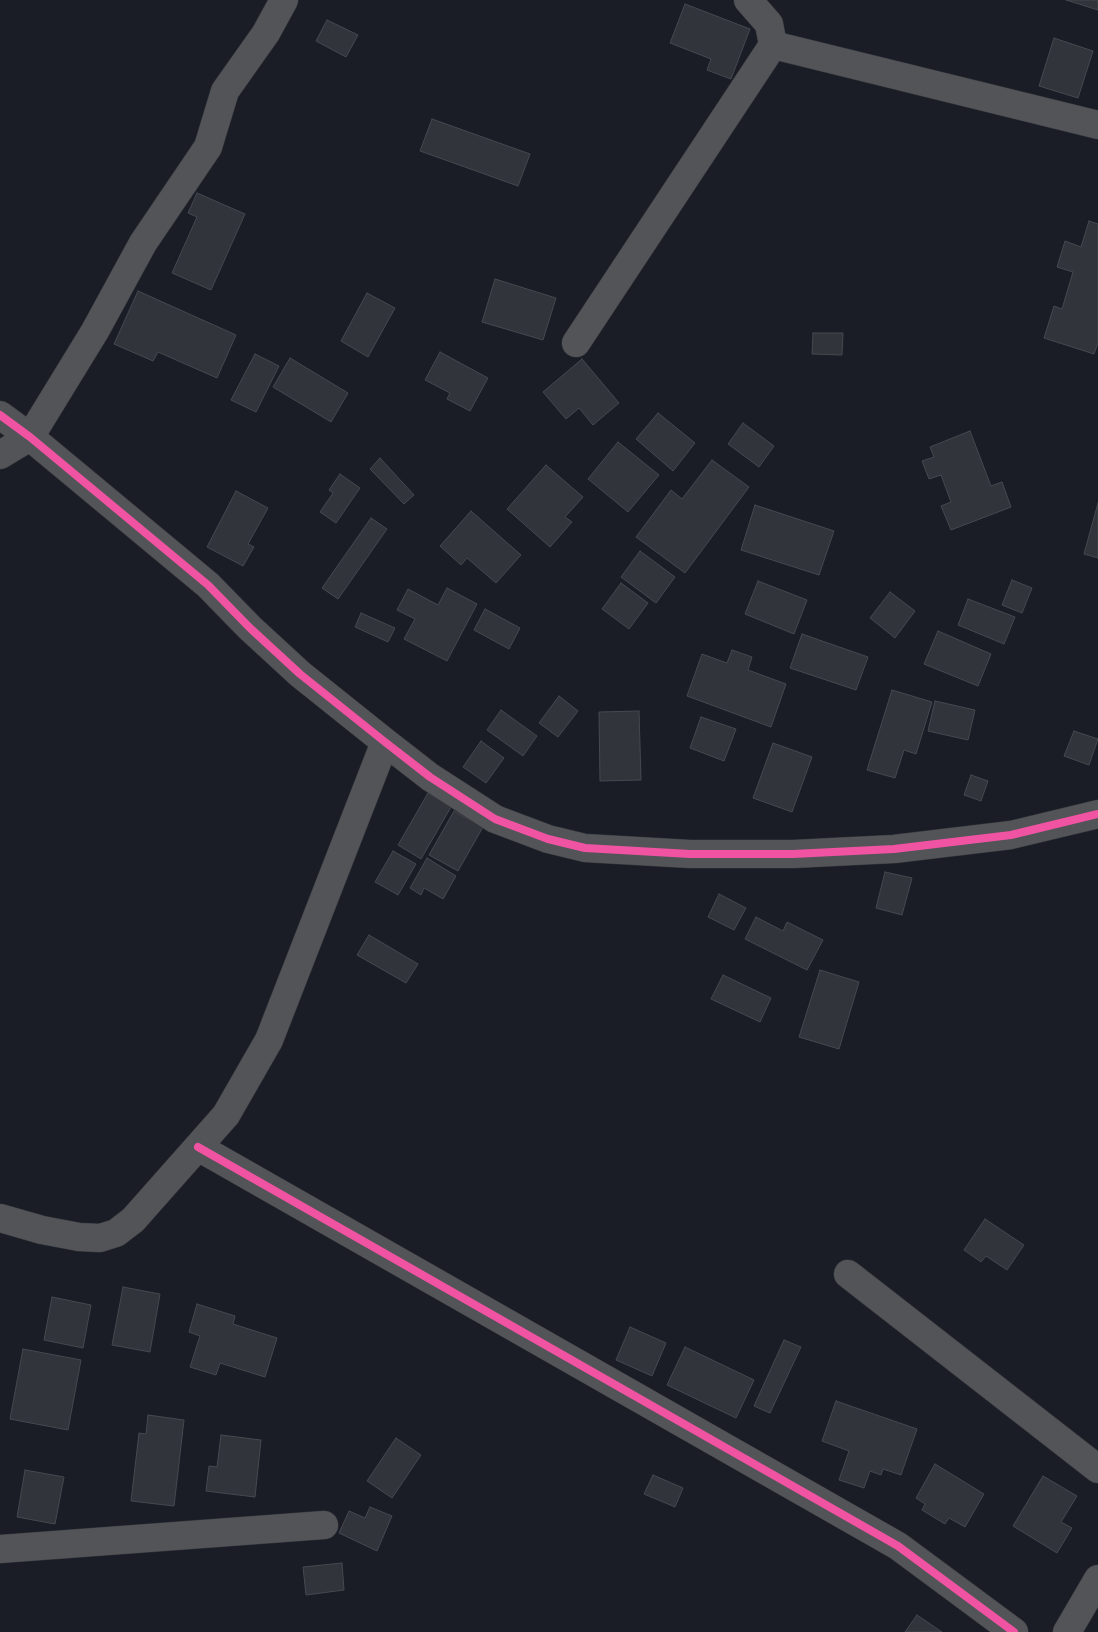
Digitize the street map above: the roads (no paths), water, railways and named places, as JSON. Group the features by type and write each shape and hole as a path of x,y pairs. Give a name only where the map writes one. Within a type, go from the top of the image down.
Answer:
{"street":[{"path":"0,455 30,437 95,331 143,243 208,147 225,91 266,33 284,0"},
{"path":"576,343 773,45 769,24 748,0"},
{"path":"773,45 1098,124"},
{"path":"0,415 30,437 208,585 250,628 300,674 384,742 430,777 495,819 548,839 585,848 690,854 793,854 894,849 1011,835 1098,814"},
{"path":"0,1218 79,1237 100,1238 116,1233 133,1220 226,1115 269,1040 384,742"},
{"path":"198,1146 898,1546 1014,1632"},
{"path":"848,1274 1098,1469"},
{"path":"0,1550 324,1525"},
{"path":"1066,1632 1098,1577"}]}
